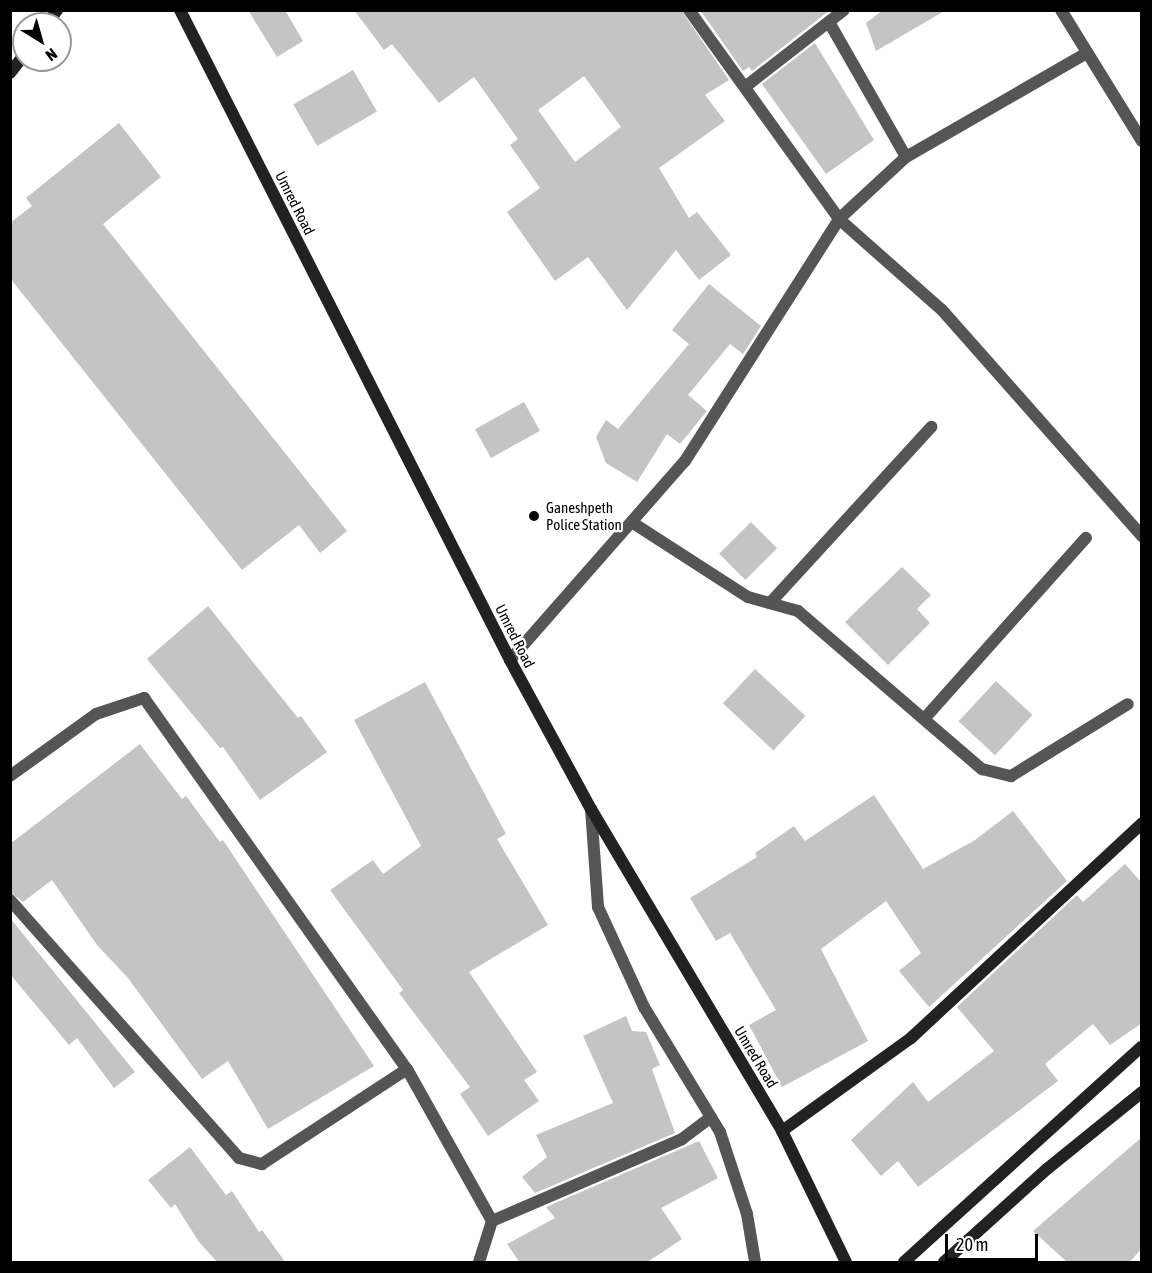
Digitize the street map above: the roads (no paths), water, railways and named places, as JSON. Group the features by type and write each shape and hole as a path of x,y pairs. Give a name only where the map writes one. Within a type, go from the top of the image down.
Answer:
{"street":[{"name":"Umred Road","path":"180,10 510,660 591,809 782,1131 846,1263"},
{"path":"689,10 839,219 942,310 1142,536"},
{"path":"745,87 844,10"},
{"path":"1061,10 1140,137"},
{"path":"829,22 906,157"},
{"path":"510,660 633,523 685,461 839,219 906,157 1087,53"},
{"path":"770,603 931,427"},
{"path":"633,523 748,597 798,611 982,769 1011,776 1128,704"},
{"path":"924,719 1086,538"},
{"path":"10,776 96,714 144,698 407,1069 492,1221 479,1263"},
{"path":"591,809 598,907 644,1007 720,1132 747,1214 755,1263"},
{"path":"782,1131 911,1038 1142,823"},
{"path":"10,900 238,1158 262,1164 407,1069"},
{"path":"904,1263 1142,1046"},
{"path":"944,1263 1047,1169 1142,1092"},
{"path":"492,1221 682,1139 711,1117"}],"place":[{"name":"Ganeshpeth Police Station","path":"534,516"}]}
